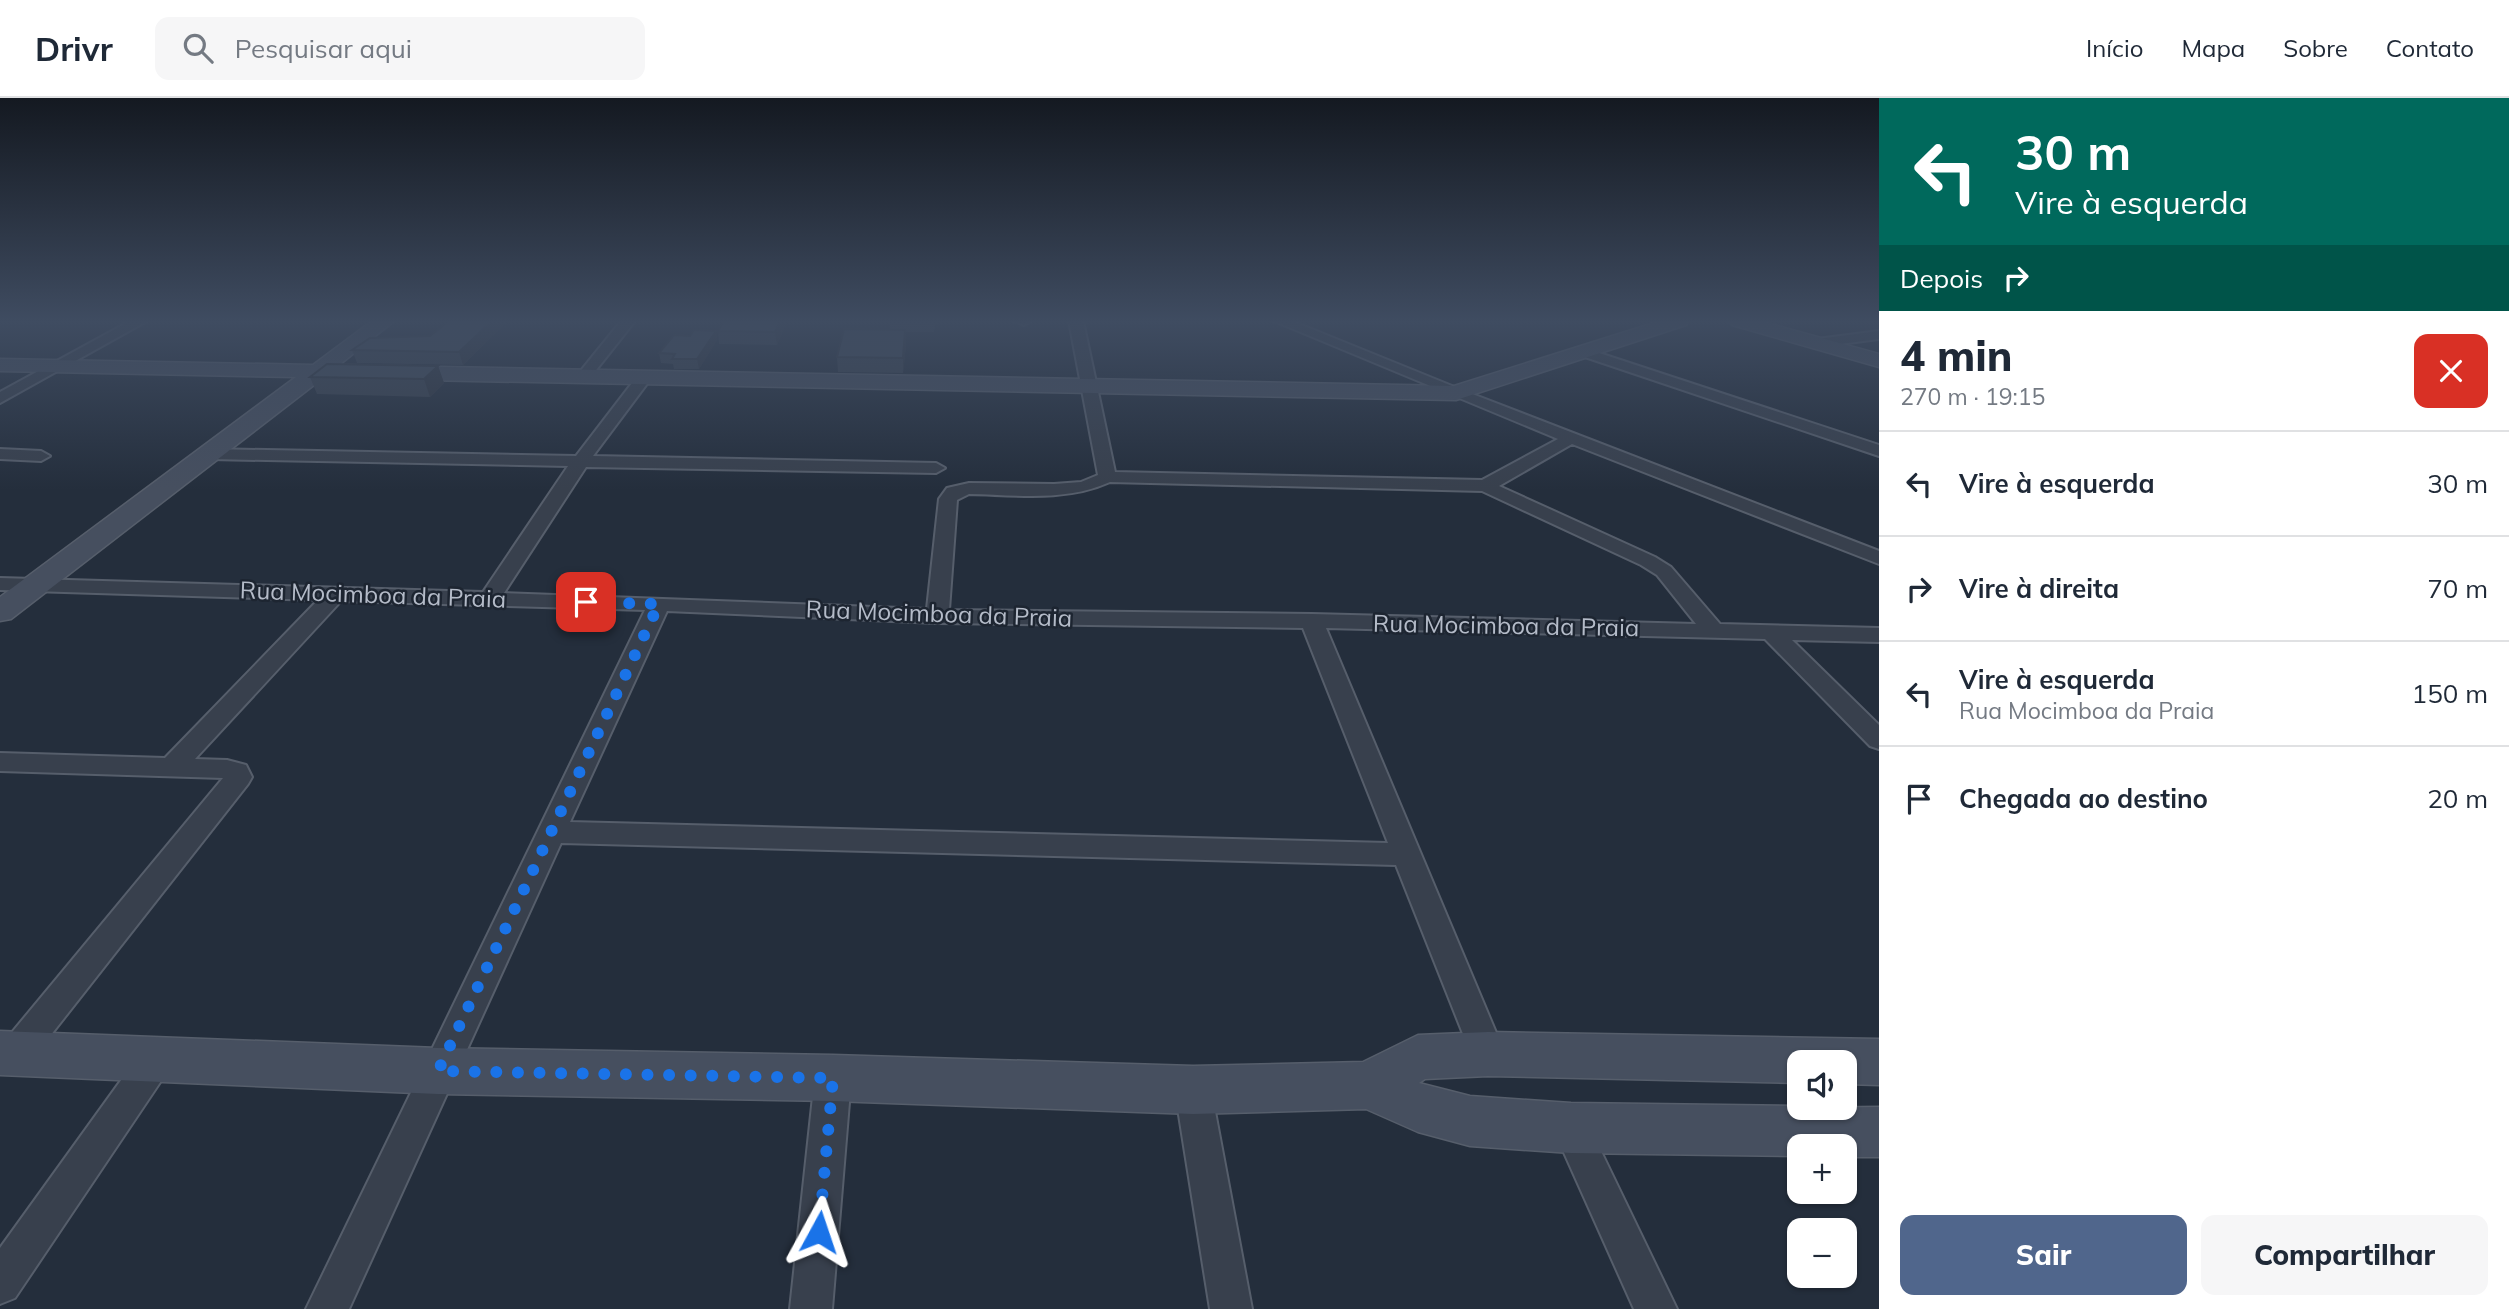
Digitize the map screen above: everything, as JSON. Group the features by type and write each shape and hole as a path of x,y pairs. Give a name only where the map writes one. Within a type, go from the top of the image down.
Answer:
{"street":[{"path":"0,398 37,378"},
{"path":"0,612 312,378"},
{"path":"489,599 580,462 643,378"},
{"path":"666,378 1456,393 1505,378"},
{"path":"1089,378 1107,477"},
{"path":"1418,378 1879,558"},
{"path":"1662,378 1879,451"},
{"path":"1485,486 1573,438"},
{"path":"0,454 41,456"},
{"path":"210,454 936,468"},
{"path":"937,617 948,499 954,492 969,488 1074,488 1084,487 1107,477 1485,486 1648,561 1664,571 1714,631"},
{"name":"Rua Mocimboa da Praia","path":"0,584 659,604 937,617 1312,621 1879,635"},
{"path":"171,768 336,594"},
{"path":"327,1309 554,832 659,604"},
{"path":"1312,621 1488,1054"},
{"path":"1772,633 1879,740"},
{"path":"0,762 227,769 237,771 239,777 8,1053"},
{"path":"554,832 1407,854"},
{"path":"8,1053 438,1071 833,1078 1193,1090 1369,1084 1418,1057 1488,1054 1879,1062"},
{"path":"0,1283 157,1058"},
{"path":"811,1309 833,1078"},
{"path":"1369,1084 1418,1108 1470,1121 1571,1128 1879,1132"},
{"path":"1193,1090 1231,1309"},
{"path":"1571,1128 1656,1309"}],"building":[{"path":"339,378 426,378 424,379"}],"route":[{"path":"586,602 659,604 554,832 438,1071 833,1078 819,1232"}]}
